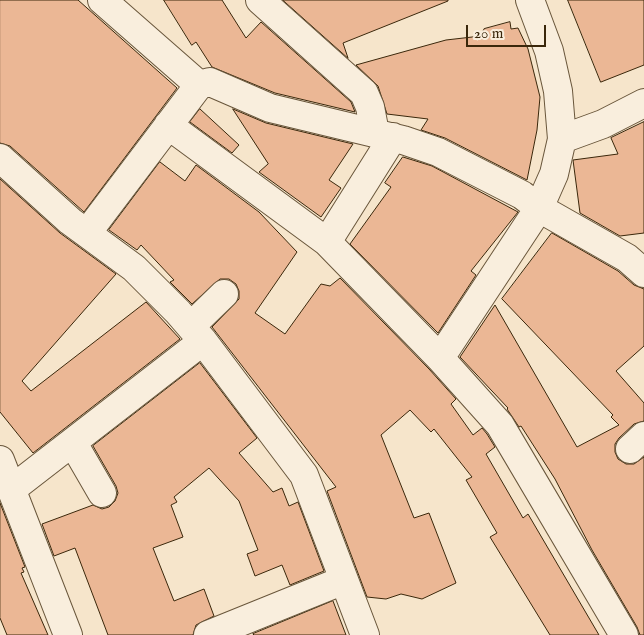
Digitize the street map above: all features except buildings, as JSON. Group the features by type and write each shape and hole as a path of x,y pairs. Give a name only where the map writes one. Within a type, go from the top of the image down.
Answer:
{"street":[{"path":"102,0 199,85"},
{"path":"260,0 364,93 384,135"},
{"path":"440,358 539,208 554,174 562,139 558,90 549,51 530,0"},
{"path":"87,233 199,85 210,82 270,108 384,135 438,152 492,178 539,208 627,258 644,273"},
{"path":"562,139 603,124 644,103"},
{"path":"168,125 327,242 440,358 500,425 624,635"},
{"path":"327,242 384,135"},
{"path":"0,158 87,233 134,268 197,334 304,475 365,635"},
{"path":"12,489 73,443 197,334 224,294"},
{"path":"73,443 102,493"},
{"path":"0,460 68,635"},
{"path":"208,635 344,580"}]}
